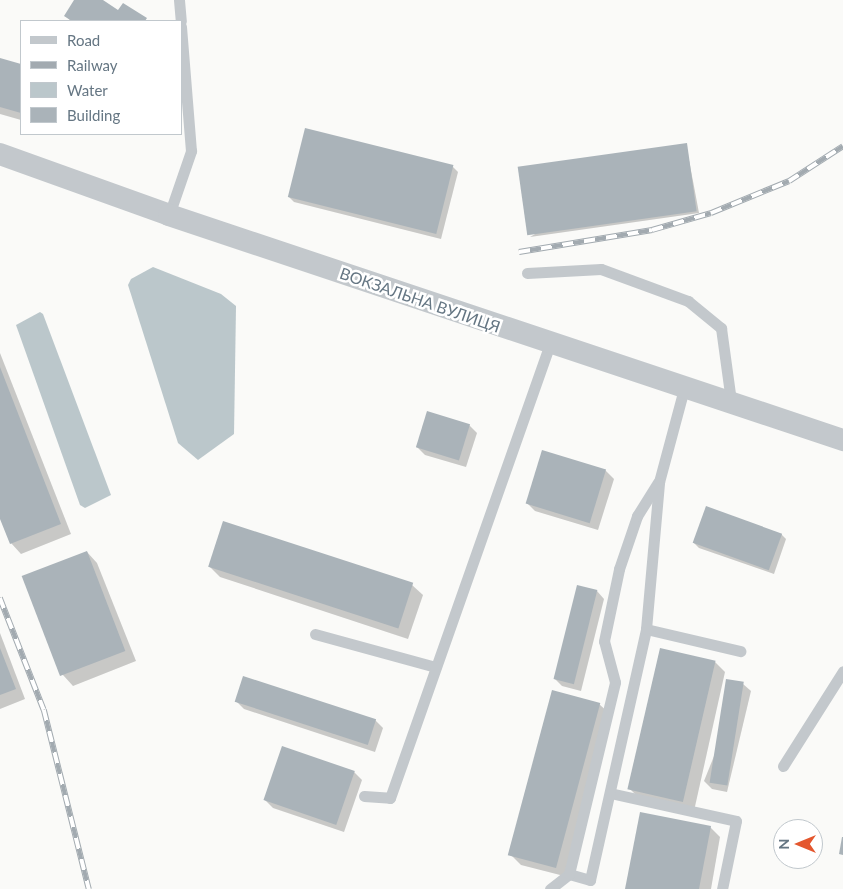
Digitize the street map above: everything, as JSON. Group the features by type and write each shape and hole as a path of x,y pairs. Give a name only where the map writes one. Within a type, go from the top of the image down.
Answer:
{"street":[{"name":"ВОКЗАЛЬНА ВУЛИЦЯ","path":"0,154 169,215 550,344 685,385 843,440"}],"lane":[{"path":"179,0 181,20"},
{"path":"169,215 191,151 182,38"},
{"path":"527,273 601,269 688,301 721,328 731,401"},
{"path":"364,796 390,798 550,344"},
{"path":"569,874 590,880 646,629 659,482 685,385"},
{"path":"550,889 569,874 615,682 604,641 620,569 637,516 659,482"},
{"path":"646,629 740,651"},
{"path":"315,634 436,668"},
{"path":"783,766 843,671"},
{"path":"610,793 736,821 722,889"}],"water":[{"path":"153,267 221,294 236,306 234,434 198,460 178,443 128,285 131,279"},
{"path":"40,312 43,314 111,495 85,508 80,505 16,325"}],"building":[{"path":"74,0 103,0 118,10 123,3 147,18 146,20 70,20 64,16"},
{"path":"0,58 20,64 20,113 0,107"},
{"path":"305,128 453,165 436,234 288,197"},
{"path":"687,143 697,211 527,235 518,167"},
{"path":"0,367 61,524 10,544 0,519"},
{"path":"427,411 470,424 459,460 416,447"},
{"path":"542,450 606,470 590,523 526,504"},
{"path":"706,506 782,534 769,570 693,543"},
{"path":"223,521 413,583 398,628 208,567"},
{"path":"87,551 125,651 60,676 22,576"},
{"path":"577,585 597,590 574,684 554,679"},
{"path":"0,648 16,689 0,695"},
{"path":"660,648 716,661 683,802 627,789"},
{"path":"243,676 376,719 368,745 235,702"},
{"path":"726,679 744,682 727,786 710,783"},
{"path":"552,690 600,703 556,868 508,855"},
{"path":"282,746 355,771 336,825 263,800"},
{"path":"640,812 711,826 699,889 625,889"},
{"path":"843,837 843,855 839,854"}],"railway":[{"path":"519,252 652,230 711,213 789,181 843,146"},
{"path":"0,598 44,710 89,889"}]}
